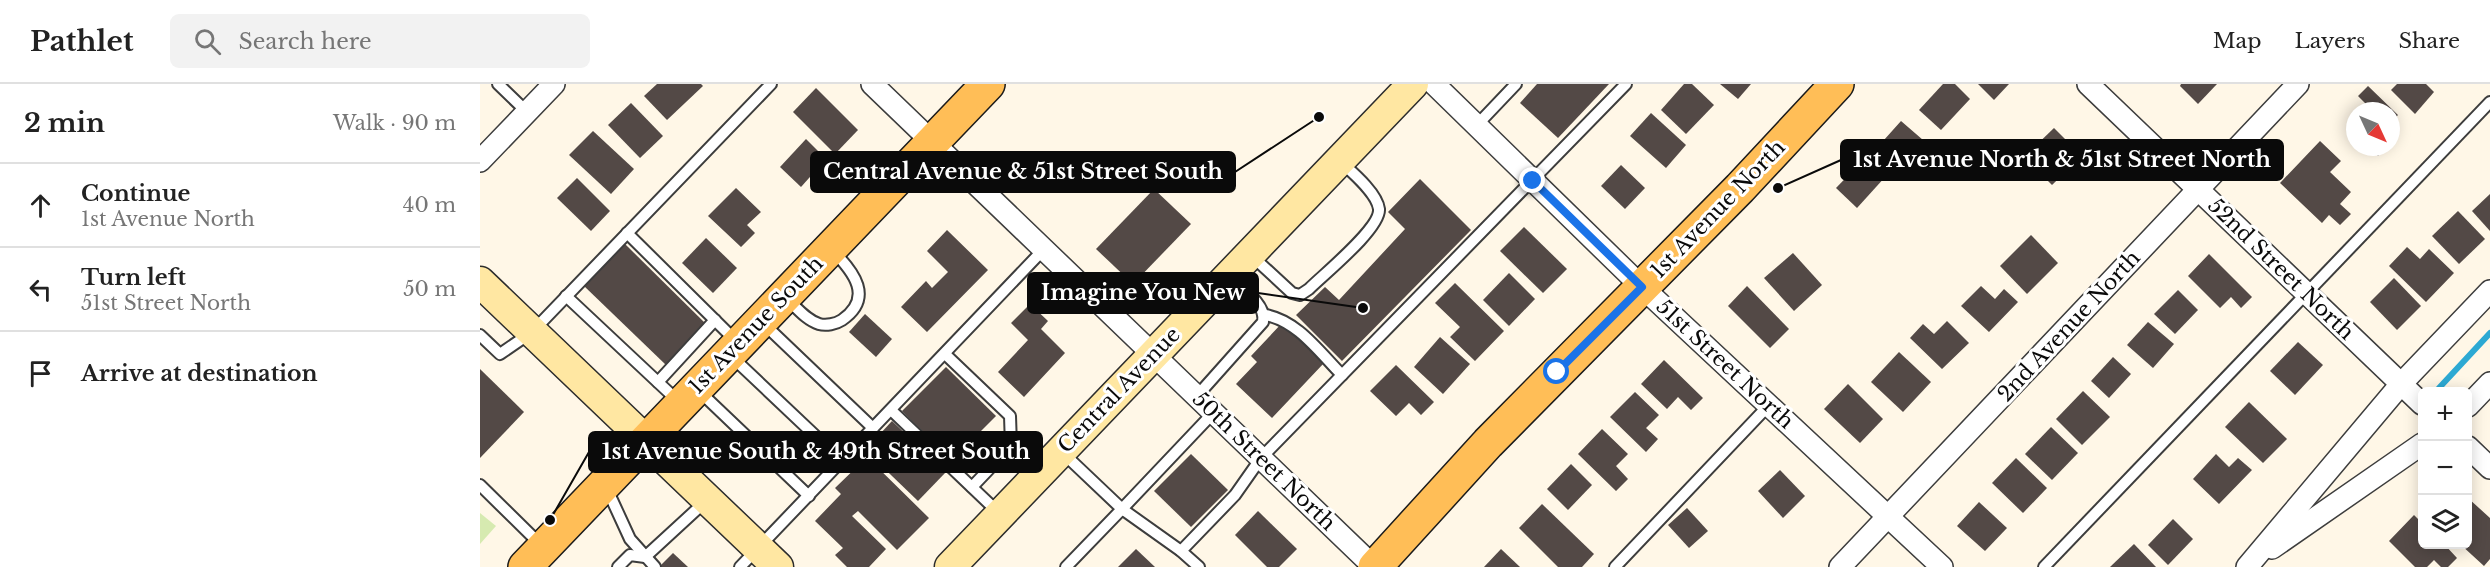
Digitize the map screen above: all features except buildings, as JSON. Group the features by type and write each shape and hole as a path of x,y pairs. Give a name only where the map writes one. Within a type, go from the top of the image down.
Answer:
{"main road":[{"name":"1st Avenue South","path":"538,557 742,339 988,84"},
{"name":"Central Avenue","path":"950,567 1413,84"},
{"name":"1st Avenue North","path":"1374,567 1488,443 1740,188 1837,84"},
{"path":"480,282 707,500 759,561"}],"street":[{"path":"480,160 554,84"},
{"name":"50th Street North","path":"872,84 1374,567"},
{"name":"51st Street North","path":"1434,84 1642,287 1942,567"},
{"name":"52nd Street North","path":"2088,84 2418,400"},
{"name":"2nd Avenue North","path":"1840,567 2298,84"},
{"path":"2248,565 2401,384 2490,291"},
{"path":"2472,402 2490,382"},
{"path":"2248,565 2418,447"},
{"path":"2472,451 2490,468"}],"lane":[{"path":"498,84 527,112"},
{"path":"480,335 500,354 532,332 771,84"},
{"path":"1477,125 1516,84"},
{"path":"1181,551 1235,495 1261,458 1626,84"},
{"path":"2044,567 2490,102"},
{"path":"1250,254 1292,293 1300,295 1361,238 1377,219 1379,208 1362,182 1340,160"},
{"path":"627,233 715,320 873,428"},
{"path":"783,296 811,321 822,326 837,323 850,315 858,305 859,292 851,269 829,248"},
{"path":"759,561 809,496 1044,249"},
{"path":"1197,396 1263,322 1265,315 1262,308 1228,276"},
{"path":"566,296 658,382 688,396 809,496"},
{"path":"1265,315 1275,317 1293,327 1342,375"},
{"path":"658,382 715,320"},
{"path":"742,339 842,461"},
{"path":"945,354 1010,416 1011,446 972,487"},
{"path":"1616,567 1769,405"},
{"path":"891,410 1000,514"},
{"path":"1066,567 1214,412"},
{"path":"1011,446 1040,472"},
{"path":"1061,450 1122,508 1199,567"},
{"path":"605,484 630,539 656,567"},
{"path":"480,485 538,557"},
{"path":"645,557 707,500"},
{"path":"618,567 630,555 645,557"}],"green space":[{"path":"480,513 496,526 480,544"}],"waterway":[{"path":"2440,387 2490,333"}],"place":[{"name":"Central Avenue & 51st Street South","path":"1319,117"},
{"name":"1st Avenue North & 51st Street North","path":"1778,188"},
{"name":"Imagine You New","path":"1363,308"},
{"name":"1st Avenue South & 49th Street South","path":"550,520"}],"route":[{"path":"1533,181 1642,287 1557,372"}]}
